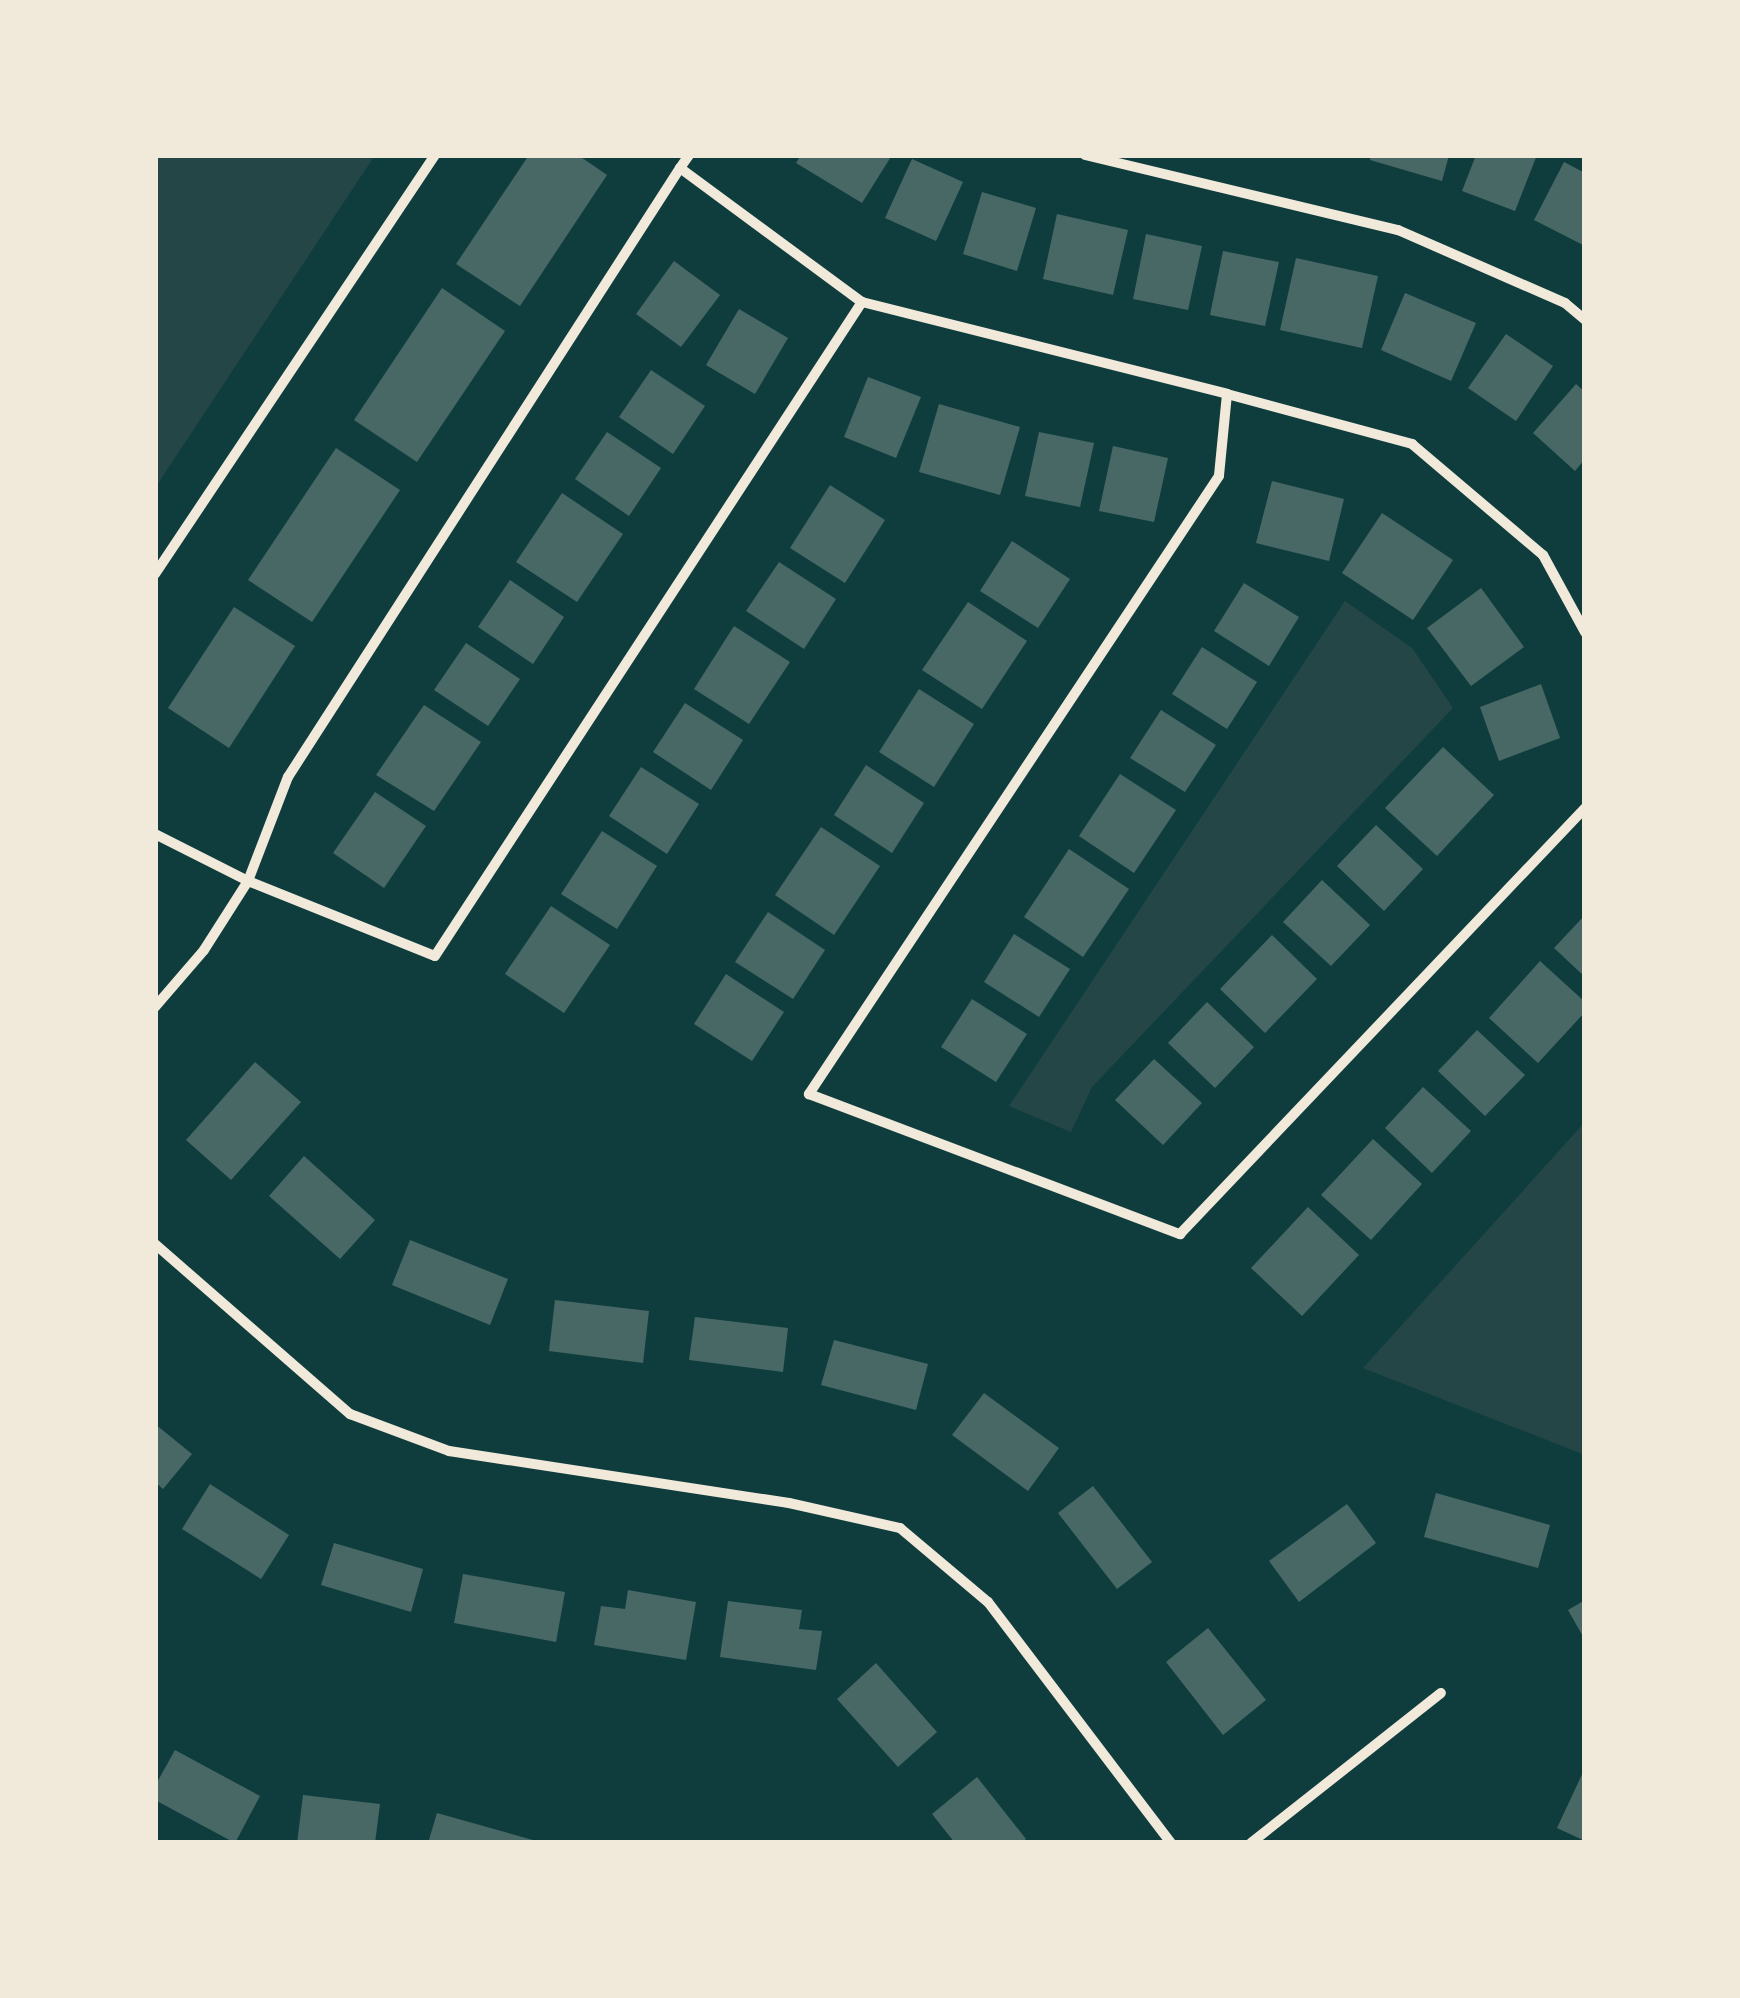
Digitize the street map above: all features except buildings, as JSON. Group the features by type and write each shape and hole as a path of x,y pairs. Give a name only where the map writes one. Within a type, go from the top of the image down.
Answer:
{"street":[{"path":"155,574 436,155"},
{"path":"155,1007 204,950 248,881 288,777 689,155"},
{"path":"1085,155 1398,230 1565,303 1585,320"},
{"path":"680,168 862,302 1412,444 1544,555 1585,632"},
{"path":"155,834 248,881 435,956 862,302"},
{"path":"1226,394 1219,476 809,1094 1180,1234 1585,808"},
{"path":"155,1244 350,1414 449,1451 789,1503 900,1528 988,1602 1171,1843"},
{"path":"1251,1843 1440,1693"}],"shaded area":[{"path":"155,155 375,155 155,488"},
{"path":"1345,601 1412,648 1453,708 1092,1087 1071,1132 1009,1106"},
{"path":"1585,1122 1585,1455 1363,1368"}]}
